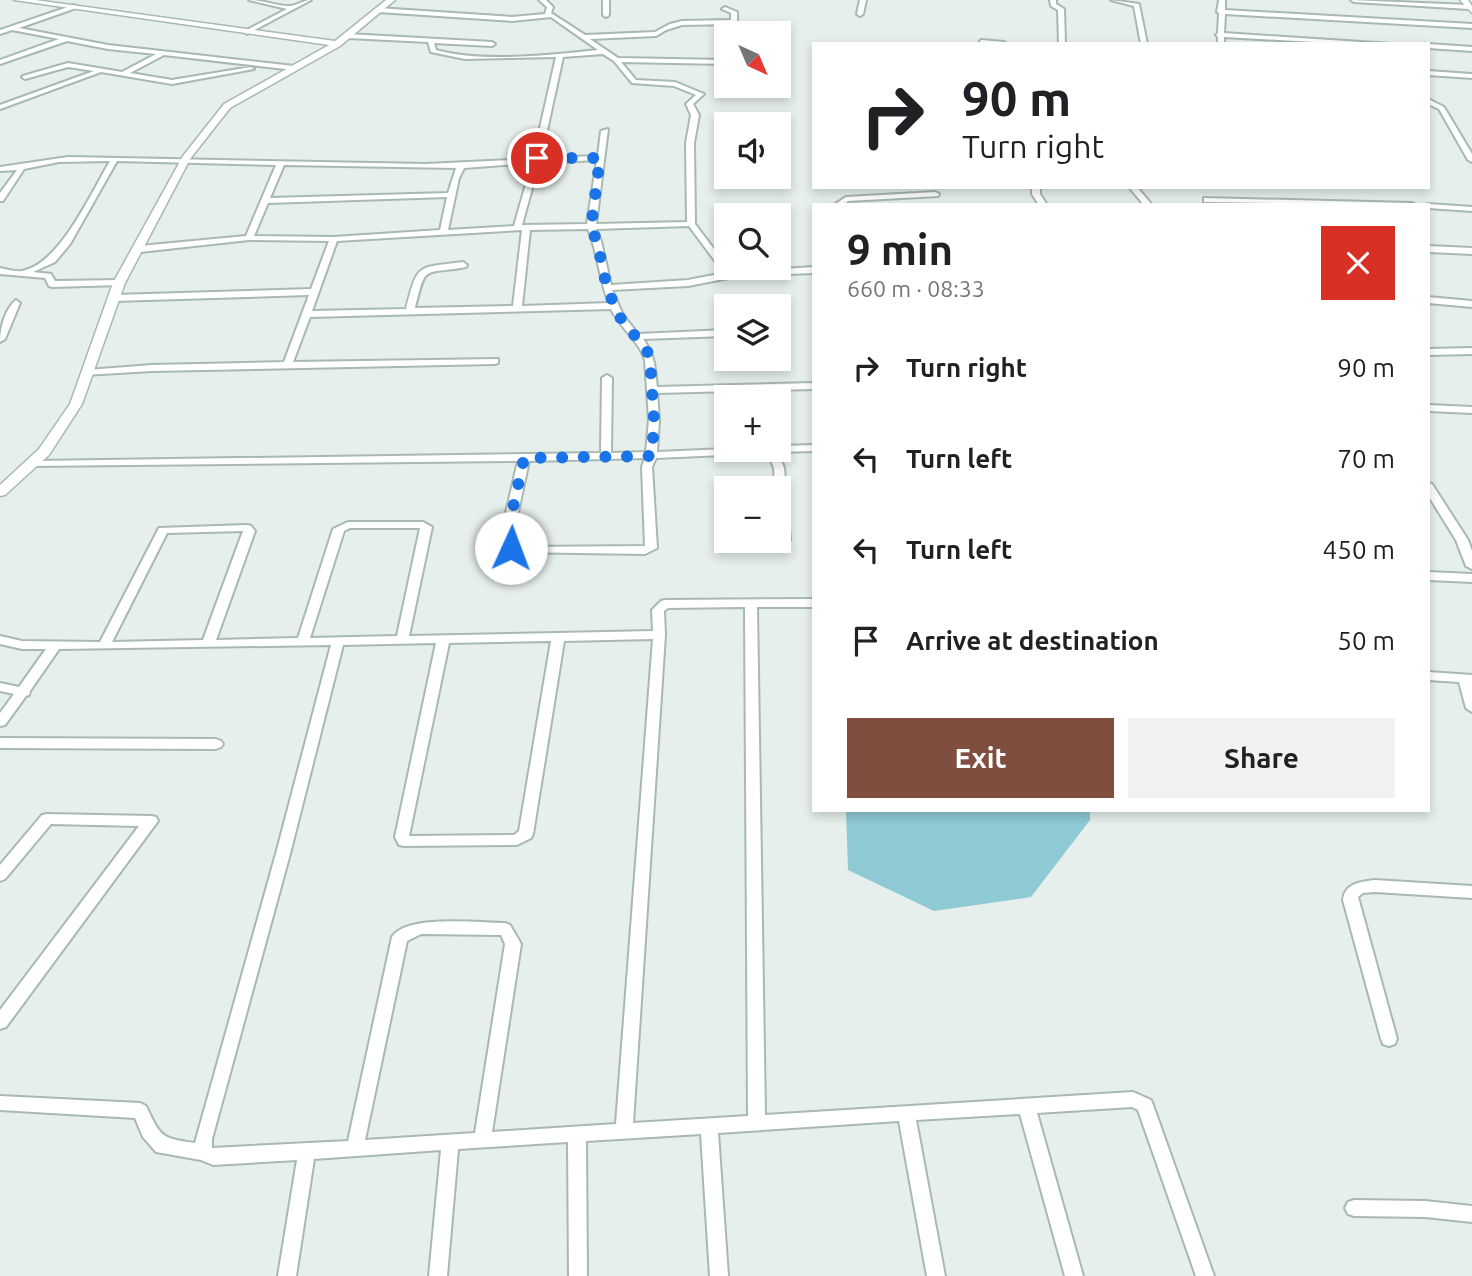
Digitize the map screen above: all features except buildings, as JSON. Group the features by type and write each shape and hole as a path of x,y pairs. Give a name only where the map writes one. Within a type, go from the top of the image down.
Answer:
{"street":[{"path":"18,0 337,44"},
{"path":"252,0 291,8"},
{"path":"247,32 308,0"},
{"path":"0,492 34,464 76,404 119,283 140,249 186,158 227,106 337,44 391,0"},
{"path":"542,0 550,7 548,15"},
{"path":"606,0 606,15"},
{"path":"860,14 863,0"},
{"path":"1053,0 1054,5 1061,9 1062,42"},
{"path":"1114,0 1137,5 1144,42"},
{"path":"1221,42 1222,0"},
{"path":"1354,0 1468,6"},
{"path":"268,5 277,15"},
{"path":"0,32 74,7"},
{"path":"725,9 734,12 734,21"},
{"path":"378,10 512,19 556,16 616,60 636,83 675,84 701,94 689,104 695,115 690,143 691,224 714,254"},
{"path":"1220,12 1472,26"},
{"path":"584,37 656,34 663,27 674,23 714,22"},
{"path":"12,28 162,54 294,68"},
{"path":"1219,35 1350,42"},
{"path":"348,36 492,44"},
{"path":"0,62 66,39"},
{"path":"431,42 433,51 447,55 560,55 603,52"},
{"path":"1430,46 1472,49"},
{"path":"123,74 162,54"},
{"path":"517,307 521,228 560,55"},
{"path":"616,60 714,62"},
{"path":"25,77 68,65 186,82 273,64"},
{"path":"0,107 100,71"},
{"path":"1430,73 1472,76"},
{"path":"1430,102 1442,108 1472,160"},
{"path":"524,458 511,517 514,550 645,551 650,548 647,467 652,456 654,420 647,351 622,322 607,288 591,227 605,131"},
{"path":"0,169 21,169 45,161 186,158 281,163 461,166 537,158 600,158"},
{"path":"28,271 52,260 67,242 114,160"},
{"path":"249,238 281,163"},
{"path":"443,233 450,195 461,166"},
{"path":"0,199 21,169"},
{"path":"1135,189 1146,203"},
{"path":"841,203 846,199 934,190 944,202"},
{"path":"265,201 450,195"},
{"path":"1205,199 1343,203"},
{"path":"1430,206 1472,209"},
{"path":"140,249 249,238 334,239 521,228 691,224"},
{"path":"288,364 312,292 334,239"},
{"path":"1430,249 1472,251"},
{"path":"410,309 418,278 426,269 463,265"},
{"path":"791,271 812,270"},
{"path":"0,271 28,271 48,276 51,284 119,283"},
{"path":"607,288 688,283 714,277"},
{"path":"114,298 312,292"},
{"path":"1430,300 1472,304"},
{"path":"0,339 16,303"},
{"path":"306,314 410,309 615,306"},
{"path":"635,337 714,334"},
{"path":"1430,352 1472,351"},
{"path":"87,373 152,368 495,361"},
{"path":"606,456 607,377"},
{"path":"652,390 812,386"},
{"path":"1430,408 1472,411"},
{"path":"791,449 812,449"},
{"path":"34,464 210,459 524,458 714,453"},
{"path":"1430,489 1462,540 1472,566"},
{"path":"303,642 339,529 348,525 419,524 426,527 402,641"},
{"path":"104,646 163,530 247,528 249,531 208,644"},
{"path":"1430,576 1472,578"},
{"path":"751,603 757,1124"},
{"path":"624,1131 659,635 658,610 665,604 812,603"},
{"path":"0,640 22,645 104,646 659,635"},
{"path":"443,641 402,837 404,841 517,840 526,834 558,638"},
{"path":"204,1152 203,1139 284,850 338,642"},
{"path":"0,722 56,645"},
{"path":"1430,676 1468,679 1472,708"},
{"path":"0,687 24,692"},
{"path":"0,743 216,744"},
{"path":"0,875 47,819 151,821 0,1021"},
{"path":"1389,1039 1350,900 1351,894 1359,888 1375,886 1472,892"},
{"path":"355,1146 400,937 420,928 505,929 512,936 513,944 482,1141"},
{"path":"0,1103 141,1111 149,1132 162,1146 204,1152 213,1157 1133,1099 1145,1105 1205,1276"},
{"path":"1027,1107 1074,1276"},
{"path":"906,1115 936,1276"},
{"path":"709,1126 719,1276"},
{"path":"577,1134 578,1276"},
{"path":"438,1276 450,1143"},
{"path":"287,1276 307,1150"},
{"path":"1354,1208 1425,1209 1472,1214"}],"water":[{"path":"846,812 1090,812 1090,820 1031,897 934,911 848,870"}],"route":[{"path":"511,548 511,517 524,458 652,456 654,432 650,360 647,351 619,316 607,288 591,227 600,158 537,158"}]}
